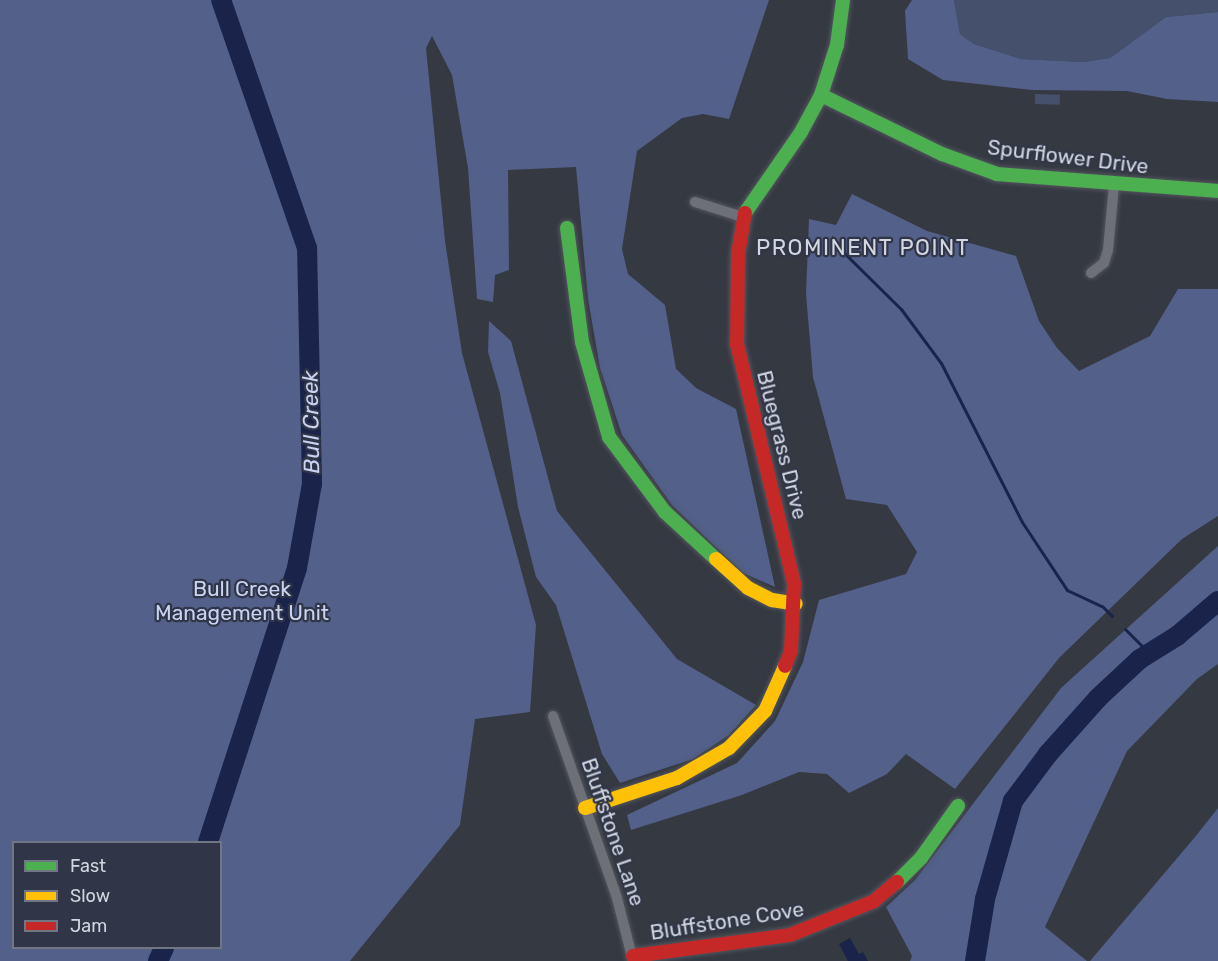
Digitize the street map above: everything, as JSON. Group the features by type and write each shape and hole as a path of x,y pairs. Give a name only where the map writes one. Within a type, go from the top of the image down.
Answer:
{"street":[{"name":"Bluegrass Drive","path":"585,808 699,768 749,731 783,675 791,651 796,604 791,567 737,344 743,217 759,186 801,132 821,95 837,45 843,0"},
{"name":"Spurflower Drive","path":"821,95 969,166 997,174 1114,185 1218,191"},
{"path":"1091,273 1104,263 1108,250 1114,185"},
{"path":"695,202 743,217"},
{"path":"567,228 582,342 592,390 609,437 665,512 748,588 772,600 796,604"},
{"name":"Bluffstone Lane","path":"553,716 633,959"},
{"name":"Bluffstone Cove","path":"633,959 790,935 844,916 874,901 902,877 921,858 958,806"}],"shaded area":[{"path":"954,0 1218,0 1218,12 1166,17 1110,58 1083,62 1021,59 974,44 960,34"},
{"path":"1035,94 1060,95 1060,105 1035,104"},
{"path":"850,938 859,954 863,952 868,961 848,961 839,944"}],"green space":[{"name":"Bull Creek Management Unit","path":"0,0 769,0 729,119 703,114 682,118 637,151 622,249 628,274 665,305 676,369 696,388 736,409 775,587 743,573 672,505 622,435 600,368 588,299 576,167 508,170 509,270 495,275 493,302 477,299 468,168 452,75 432,36 426,48 445,241 462,353 536,625 530,712 475,719 460,825 350,961 0,961"},
{"path":"912,0 954,0 960,34 974,44 1021,59 1083,62 1110,58 1166,17 1218,12 1218,102 1167,99 1127,91 1032,90 943,80 908,59 905,11"},
{"path":"852,194 927,231 1016,256 1039,321 1057,348 1079,371 1150,336 1178,289 1218,289 1218,516 1182,539 1059,658 955,789 906,754 887,774 849,793 827,774 799,772 742,795 631,830 627,815 737,763 775,721 803,662 819,600 906,574 917,552 887,505 846,499 813,377 806,294 809,219 836,225"},
{"path":"489,321 511,341 557,511 677,659 756,705 729,735 693,759 620,783 602,754 556,605 536,577 518,507 500,393 488,352"},
{"path":"1218,546 1218,664 1197,679 1127,751 1045,927 1087,961 910,961 912,956 886,907 915,880 1061,688"},
{"path":"1218,808 1218,961 1090,961 1195,837"}],"waterway":[{"name":"Bull Creek","path":"208,841 297,568 312,484 307,248 221,0"},
{"path":"834,243 901,309 941,363 1022,522 1067,590 1102,606 1112,616"},
{"path":"975,961 985,899 1013,801 1048,754 1098,698 1140,659 1177,636 1218,601"},
{"path":"1125,629 1149,653"},
{"name":"Bull Creek","path":"158,961 164,949"}],"traffic: fast":[{"path":"745,213 801,132 821,95 837,45 843,0"},
{"path":"821,95 942,154 997,174 1218,191"},
{"path":"567,228 582,342 609,437 665,512 716,559"},
{"path":"897,882 921,858 958,806"}],"traffic: slow":[{"path":"716,559 748,588 772,600 796,604"},
{"path":"585,808 677,778 729,748 765,711 785,666"}],"traffic: jam":[{"path":"745,213 738,254 737,344 794,584 791,651 785,666"},
{"path":"633,956 790,935 874,901 897,882"}],"district":[{"name":"PROMINENT POINT","path":"863,248"}]}
